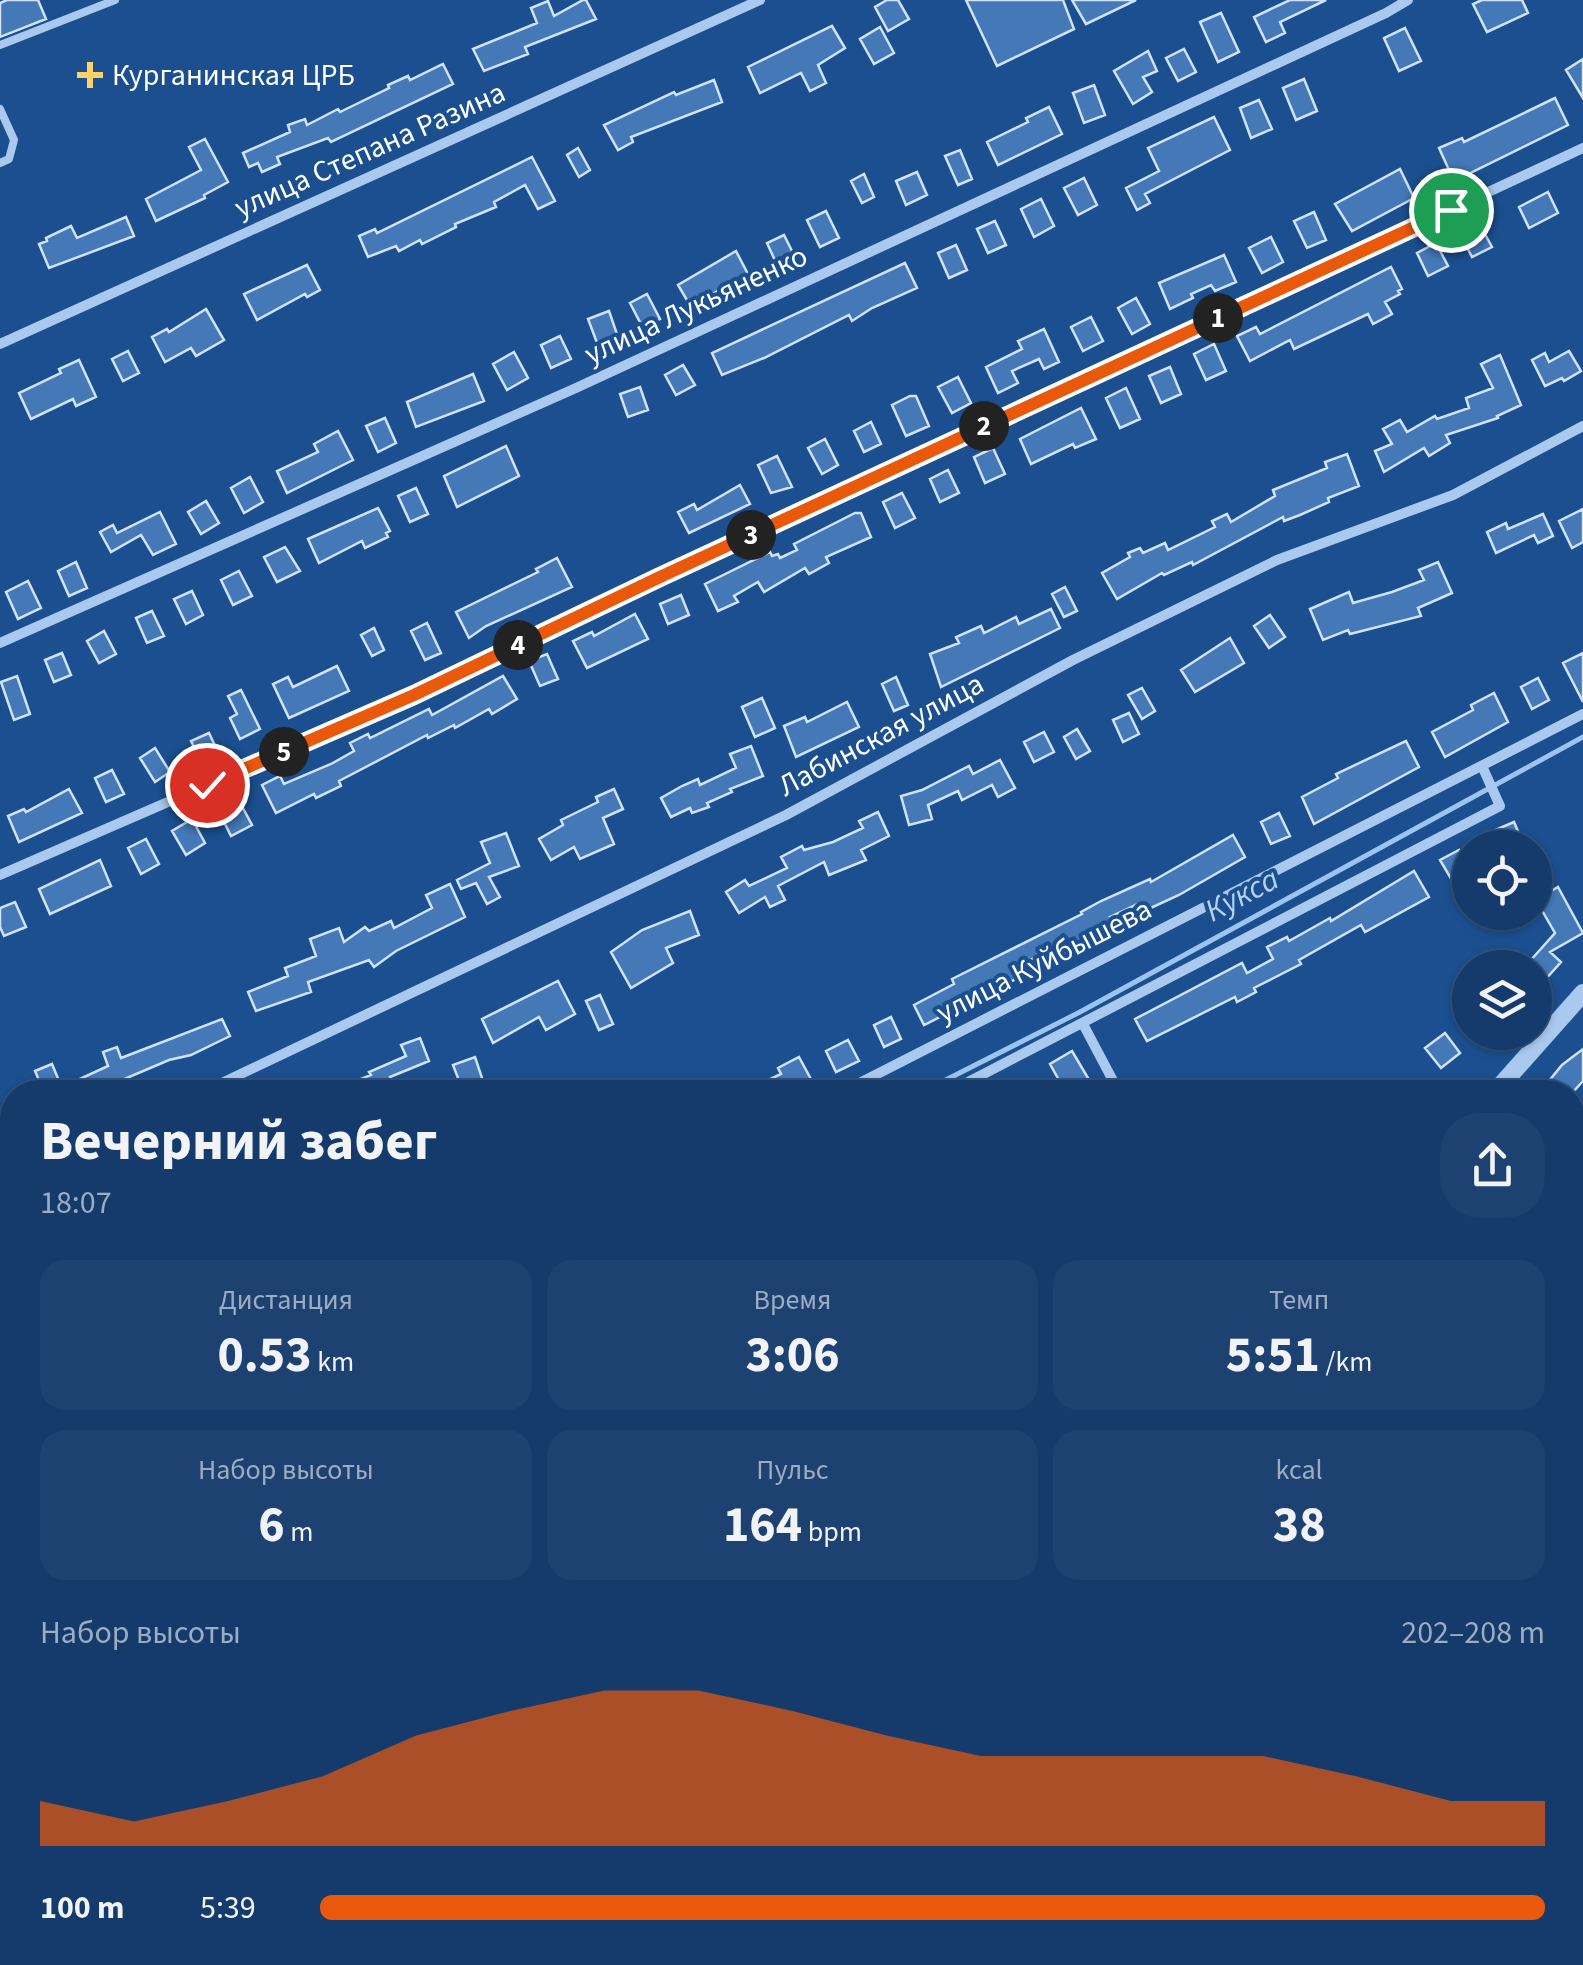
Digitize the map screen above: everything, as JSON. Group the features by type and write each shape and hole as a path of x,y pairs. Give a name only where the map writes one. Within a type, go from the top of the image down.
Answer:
{"street":[{"name":"улица Степана Разина","path":"0,344 760,0"},
{"name":"улица Лукьяненко","path":"0,643 576,388 1408,0"},
{"path":"0,875 414,695 1583,148"},
{"name":"Лабинская улица","path":"228,1080 786,814 1074,660 1277,560 1453,495 1583,426"},
{"name":"улица Куйбышева","path":"866,1080 1583,714"},
{"path":"973,1080 1500,806 1482,766"},
{"path":"1506,1080 1583,993"},
{"path":"1083,1024 1113,1080"}],"lane":[{"path":"0,46 115,0"},
{"path":"0,109 14,140 9,159 0,164"}],"building":[{"path":"38,0 46,19 0,37 0,3"},
{"path":"583,0 596,19 525,47 528,54 484,71 473,49 537,23 531,8 548,1 554,16"},
{"path":"887,0 898,0 909,19 888,31 875,7"},
{"path":"966,0 1063,0 1074,29 997,66"},
{"path":"1072,0 1136,0 1086,24"},
{"path":"1290,0 1326,0 1280,22 1285,33 1266,42 1254,17"},
{"path":"1482,0 1522,0 1528,13 1487,32 1473,4"},
{"path":"1221,13 1239,52 1218,62 1200,22"},
{"path":"832,26 845,48 818,65 826,83 810,91 801,73 760,93 748,67"},
{"path":"880,27 894,53 874,64 860,39"},
{"path":"1405,28 1421,61 1399,71 1384,38"},
{"path":"1184,49 1196,72 1178,81 1166,58"},
{"path":"1148,51 1157,71 1143,77 1152,92 1133,104 1114,71"},
{"path":"1583,59 1583,98 1566,70"},
{"path":"443,64 453,84 331,142 328,138 277,157 280,164 262,172 258,163 249,167 243,153 290,132 288,125 305,119 307,125 408,76 410,80"},
{"path":"1304,79 1317,111 1296,120 1283,88"},
{"path":"714,80 722,102 631,137 633,142 618,150 604,125 674,92 676,95"},
{"path":"1094,85 1105,115 1084,123 1073,93"},
{"path":"1555,98 1568,125 1454,181 1439,148 1462,138 1464,142"},
{"path":"1259,100 1272,129 1251,138 1240,108"},
{"path":"1049,107 1062,134 998,165 987,142"},
{"path":"1214,117 1230,150 1145,194 1150,203 1137,210 1126,188 1159,171 1148,148"},
{"path":"205,139 228,182 204,195 205,198 156,221 146,199 201,170 189,147"},
{"path":"578,148 590,170 579,177 567,155"},
{"path":"960,150 972,179 958,185 945,156"},
{"path":"532,157 555,201 538,209 525,185 494,202 496,207 455,224 456,227 422,244 420,240 399,251 396,246 368,257 359,236 375,229 377,233"},
{"path":"1400,169 1414,198 1352,231 1335,204"},
{"path":"917,172 927,195 906,205 896,181"},
{"path":"864,174 874,197 862,203 851,181"},
{"path":"1084,178 1097,205 1078,215 1064,188"},
{"path":"1548,192 1558,213 1529,228 1519,207"},
{"path":"1041,199 1054,226 1034,237 1021,209"},
{"path":"826,211 839,238 820,247 807,220"},
{"path":"1314,212 1326,240 1307,248 1294,221"},
{"path":"126,217 134,236 49,268 39,244 46,238 71,226 77,238"},
{"path":"995,221 1006,245 988,253 977,229"},
{"path":"1480,225 1492,247 1472,257 1461,236"},
{"path":"784,235 796,259 778,267 767,243"},
{"path":"1271,237 1283,262 1262,273 1249,248"},
{"path":"1436,243 1448,266 1428,276 1417,253"},
{"path":"956,245 967,270 949,278 938,253"},
{"path":"736,251 750,278 728,289 726,286 691,307 678,285"},
{"path":"1224,255 1236,282 1215,291 1211,285 1170,309 1159,283"},
{"path":"905,263 917,288 852,321 849,315 722,375 712,353"},
{"path":"307,265 320,290 257,320 244,294"},
{"path":"1391,267 1402,289 1385,302 1392,314 1373,324 1368,314 1294,349 1290,340 1250,361 1237,336 1256,327 1260,334"},
{"path":"647,294 660,319 643,328 630,303"},
{"path":"1136,298 1150,324 1132,334 1118,308"},
{"path":"206,309 224,340 196,356 191,348 165,362 152,337 167,329 169,332"},
{"path":"609,311 619,340 599,348 588,319"},
{"path":"1091,317 1103,341 1083,351 1071,327"},
{"path":"1044,329 1059,362 1044,369 1039,359 1012,371 1018,383 998,393 986,367 1022,349 1018,341"},
{"path":"560,336 571,359 551,368 541,345"},
{"path":"1214,344 1226,371 1206,380 1194,354"},
{"path":"128,351 139,373 123,381 112,359"},
{"path":"1569,351 1581,371 1545,386 1532,360 1545,353 1549,362"},
{"path":"514,352 528,378 507,390 493,364"},
{"path":"1500,355 1521,405 1498,418 1446,435 1450,443 1429,456 1424,448 1384,472 1375,451 1392,444 1383,429 1400,420 1407,432 1435,416 1437,419 1469,408 1466,398 1493,388 1481,364"},
{"path":"79,360 96,397 76,406 73,399 31,419 19,393"},
{"path":"683,365 695,385 676,395 665,375"},
{"path":"1170,367 1181,394 1161,403 1149,376"},
{"path":"473,374 484,401 416,427 407,402"},
{"path":"958,377 971,403 952,413 938,387"},
{"path":"640,387 648,410 628,417 620,394"},
{"path":"1126,388 1140,419 1120,428 1106,398"},
{"path":"916,396 929,426 906,436 892,405"},
{"path":"1081,408 1096,439 1075,448 1073,444 1031,464 1020,439"},
{"path":"385,418 396,443 378,452 366,426"},
{"path":"871,422 881,444 864,452 854,431"},
{"path":"338,431 353,460 287,493 277,471 318,452 314,444"},
{"path":"825,439 838,465 822,474 808,448"},
{"path":"506,446 519,476 457,507 444,476"},
{"path":"993,448 1005,474 985,483 974,457"},
{"path":"1347,454 1359,486 1328,498 1329,502 1284,521 1283,517 1193,565 1192,562 1162,573 1117,599 1102,573 1140,548 1143,553 1165,543 1168,550 1215,527 1212,521 1227,514 1231,522 1275,496 1273,490 1327,468 1325,462"},
{"path":"777,456 792,487 771,493 758,465"},
{"path":"948,470 959,493 940,502 930,479"},
{"path":"250,477 263,502 244,513 231,488"},
{"path":"740,485 750,504 689,533 678,512 694,504 697,510"},
{"path":"416,488 428,514 410,522 398,496"},
{"path":"902,493 915,518 895,528 883,502"},
{"path":"206,501 219,523 201,534 188,512"},
{"path":"378,508 390,531 386,533 388,537 365,548 362,541 319,563 308,539"},
{"path":"1583,509 1583,542 1572,548 1559,521"},
{"path":"160,512 176,544 153,555 141,535 111,552 100,532 113,525 117,533"},
{"path":"861,513 871,537 826,557 829,563 809,574 805,568 764,592 758,582 734,596 738,602 718,611 705,584 770,552 780,558 797,550 794,544"},
{"path":"1543,514 1553,536 1538,543 1534,535 1496,553 1487,532 1506,523 1508,529"},
{"path":"285,547 300,571 277,582 264,557"},
{"path":"557,558 572,587 486,626 469,638 456,612 538,572 536,569"},
{"path":"76,562 87,588 69,596 58,571"},
{"path":"1438,562 1452,593 1418,608 1421,616 1350,634 1348,630 1323,640 1310,609 1349,592 1353,603 1392,592 1424,580 1419,570"},
{"path":"239,571 252,596 233,605 221,580"},
{"path":"28,581 41,608 18,619 6,592"},
{"path":"1065,587 1077,611 1064,617 1052,594"},
{"path":"192,591 203,615 186,624 174,599"},
{"path":"681,595 689,615 668,624 660,604"},
{"path":"1051,609 1060,628 941,687 930,654 959,643 956,637 981,626 984,633 1016,617 1019,624"},
{"path":"152,611 164,636 147,643 136,618"},
{"path":"635,614 648,639 587,668 573,641 592,632 594,636"},
{"path":"1270,615 1285,637 1269,648 1254,626"},
{"path":"427,623 441,653 425,660 411,631"},
{"path":"374,628 384,650 372,656 361,635"},
{"path":"104,631 116,654 99,663 87,641"},
{"path":"1230,638 1244,663 1195,692 1181,670"},
{"path":"62,653 71,675 54,682 45,660"},
{"path":"1583,653 1583,702 1563,663"},
{"path":"547,654 558,679 540,686 529,661"},
{"path":"337,666 349,691 289,718 273,684 288,677 293,687"},
{"path":"17,676 30,714 14,720 1,682"},
{"path":"503,676 517,699 492,714 489,709 455,728 454,725 428,738 427,735 339,781 341,786 276,813 262,785 280,776 284,784 331,764 354,751 350,743 368,734 370,738 429,709 432,715"},
{"path":"896,677 908,705 894,711 882,684"},
{"path":"1538,678 1549,700 1532,709 1521,687"},
{"path":"1142,688 1155,711 1142,719 1128,695"},
{"path":"241,690 260,729 240,739 230,718 237,714 228,696"},
{"path":"1494,693 1508,722 1445,757 1432,732 1473,710 1471,705"},
{"path":"762,698 775,728 755,737 742,707"},
{"path":"847,702 859,727 796,757 784,726 805,717 807,722"},
{"path":"1129,713 1139,734 1123,742 1113,720"},
{"path":"1077,729 1090,751 1076,759 1064,737"},
{"path":"1044,732 1054,752 1034,762 1024,742"},
{"path":"209,733 218,752 201,761 191,741"},
{"path":"1406,741 1419,767 1314,824 1302,797 1338,778 1336,774"},
{"path":"751,746 763,776 730,789 732,792 707,803 709,807 692,813 690,808 671,817 661,798 698,779 700,785 736,768 730,754"},
{"path":"155,748 170,772 155,782 140,758"},
{"path":"1000,760 1015,788 998,797 992,785 962,800 958,791 928,805 932,819 909,825 901,796 969,766 973,774"},
{"path":"112,770 124,794 106,802 95,778"},
{"path":"69,789 82,813 19,842 8,816 24,809 26,812"},
{"path":"614,789 623,809 603,818 614,844 580,859 574,847 551,860 539,839 563,825 561,820 598,802 596,797"},
{"path":"237,797 252,825 231,836 217,808"},
{"path":"878,812 889,836 861,850 866,860 829,875 824,862 778,886 785,900 770,907 765,897 739,913 726,892 745,880 749,886 787,868 781,857 802,846 804,850 833,842 863,828 859,821"},
{"path":"1279,813 1290,836 1271,844 1261,822"},
{"path":"192,819 205,843 186,855 172,831"},
{"path":"1514,822 1517,830 1495,830"},
{"path":"506,833 519,866 489,877 500,897 487,904 476,883 461,889 457,880 490,863 481,842"},
{"path":"1233,835 1245,857 1142,912 1138,904 1110,917 1115,926 1098,936 1058,956 1054,948 1026,962 1030,972 924,1025 914,1005 954,984 952,979 1101,901 1150,879 1151,882"},
{"path":"146,839 159,864 141,874 128,848"},
{"path":"1452,854 1452,880 1440,860"},
{"path":"100,860 111,886 50,914 39,889"},
{"path":"1414,871 1429,897 1365,932 1361,925 1237,1002 1235,997 1147,1041 1135,1019 1242,963 1247,973 1273,959 1267,947 1287,937 1289,941 1330,918 1331,921"},
{"path":"450,884 465,917 396,951 374,967 369,960 308,982 311,992 256,1011 248,992 288,976 285,968 316,956 310,939 339,928 344,942 365,927 369,931 391,921 394,928 432,908 426,895"},
{"path":"1558,887 1583,933 1552,951 1540,950 1555,933 1552,891"},
{"path":"15,902 26,927 4,936 0,908"},
{"path":"690,911 699,935 666,948 673,963 631,988 611,952 642,930"},
{"path":"1552,954 1561,962 1552,972"},
{"path":"558,981 575,1014 546,1030 539,1017 493,1043 482,1019"},
{"path":"600,995 613,1024 599,1030 586,1001"},
{"path":"891,1017 901,1039 884,1047 874,1025"},
{"path":"222,1019 230,1036 122,1080 77,1080 108,1066 103,1052 117,1047 121,1058"},
{"path":"1445,1033 1452,1050 1460,1053 1441,1068 1425,1048"},
{"path":"420,1038 429,1061 390,1077 391,1080 359,1080 406,1056 401,1045"},
{"path":"848,1040 859,1061 836,1072 826,1051"},
{"path":"1583,1049 1583,1080 1550,1080"},
{"path":"1072,1051 1088,1078 1059,1080 1050,1064"},
{"path":"475,1057 482,1078 459,1080 453,1065"},
{"path":"799,1057 811,1080 768,1080 781,1074 778,1068"},
{"path":"52,1064 59,1080 39,1080 35,1071"}],"waterway":[{"name":"Кукса","path":"946,1080 1080,1012 1583,737"}],"place":[{"name":"Курганинская ЦРБ","path":"90,75"}],"route":[{"path":"207,785 414,695 1451,210"}]}
